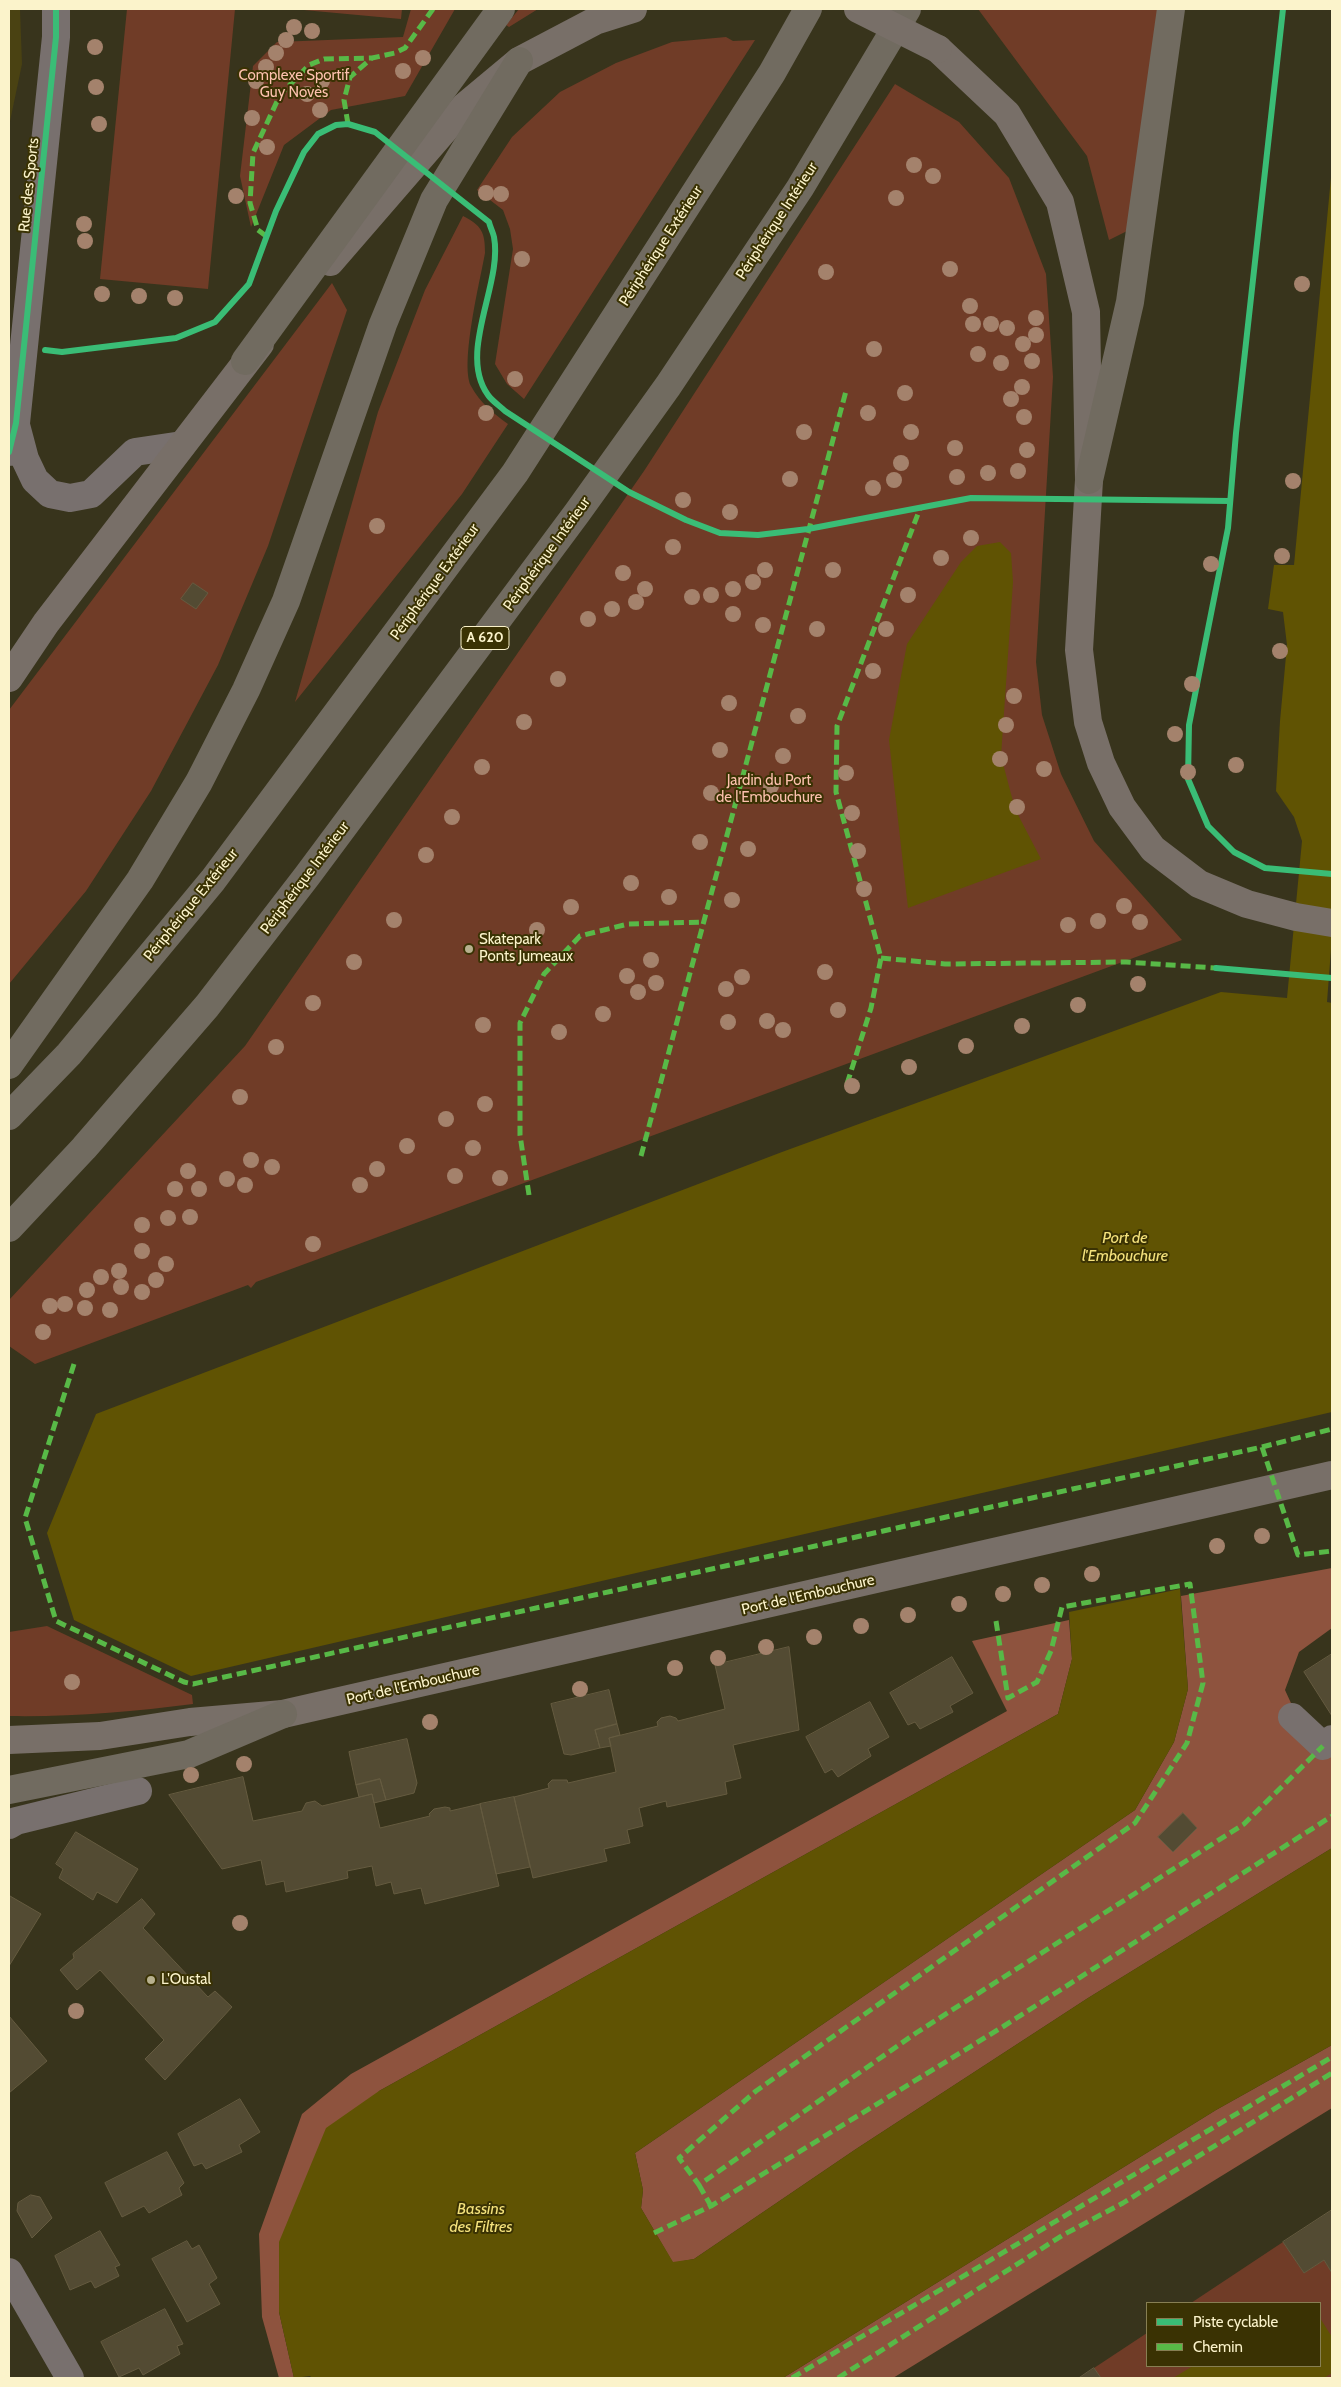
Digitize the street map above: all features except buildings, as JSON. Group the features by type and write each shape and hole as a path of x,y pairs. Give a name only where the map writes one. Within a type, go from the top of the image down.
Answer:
{"highway":[{"path":"245,361 501,9"},
{"name":"Périphérique Extérieur","path":"9,1116 69,1054 213,880 515,473 767,81 808,9"},
{"name":"Périphérique Intérieur","path":"9,1228 84,1148 207,1006 308,876 559,537 668,386 800,188 907,9"},
{"path":"1089,480 1130,302 1171,9"},
{"path":"9,1065 140,880 199,782 238,707 286,601 383,324 434,200 519,61"},
{"path":"9,1790 189,1754 283,1714"}],"main road":[{"path":"9,678 46,623 245,361 465,106 519,61 595,21 633,9"},
{"path":"858,9 938,49 952,62 1006,114 1060,202 1086,312 1089,480 1079,650 1088,722 1101,763 1122,807 1153,849 1199,884 1248,904 1296,917 1332,923"},
{"name":"Port de l'Embouchure","path":"9,1740 100,1736 190,1722 283,1714 1332,1476"},
{"path":"1305,1481 1332,1486"}],"street":[{"name":"Rue des Sports","path":"9,452 16,423 56,37 56,9"},
{"name":"Rue des Sports","path":"16,423 25,459 35,480 50,494 70,498 91,494 135,452 182,445"},
{"path":"9,659 46,623"},
{"path":"1292,1717 1323,1746 1332,1740"},
{"path":"9,1825 16,1821 138,1792"},
{"path":"9,2272 70,2378"}],"shaded area":[{"path":"9,9 20,9 22,64 9,126"},
{"path":"1332,1568 1332,1628 1299,1652 1285,1690 1296,1714 1332,1737 1332,1848 1088,1998 856,2149 694,2259 673,2263 641,2208 643,2190 635,2153 1135,1810 1174,1742 1188,1689 1181,1596"},
{"path":"1069,1620 1072,1659 1058,1714 379,2091 279,2312 294,2378 279,2378 262,2317 259,2234 302,2114 351,2074 1007,1711 972,1641"},
{"path":"1332,2045 1332,2108 893,2378 783,2378 1216,2110"}],"green space":[{"path":"127,9 235,9 208,289 100,279"},
{"path":"293,9 402,9 401,19"},
{"name":"Complexe Sportif Guy Novès","path":"411,9 455,9 405,96 331,110 284,145 251,227 240,176 253,66 277,42 403,37"},
{"path":"519,9 538,9 509,27 506,25"},
{"path":"978,9 1161,9 1127,231 1109,240 1087,156"},
{"path":"726,37 733,41 755,40 524,399 507,384 495,364 513,249 510,229 503,210 477,190 512,137 560,92 616,63 672,42"},
{"name":"Jardin du Port de l'Embouchure","path":"895,84 959,122 1009,178 1046,274 1053,377 1036,662 1042,715 1061,774 1094,841 1182,940 256,1282 251,1288 248,1285 35,1364 9,1346 9,1300 245,1046 644,471"},
{"path":"463,216 481,230 485,246 469,341 468,375 471,386 478,398 508,424 462,494 295,702 378,412 425,290"},
{"path":"332,283 347,310 268,546 218,665 151,791 86,891 9,984 9,710"},
{"path":"47,1626 192,1695 193,1704 55,1716 9,1716 9,1632"},
{"path":"1283,2242 1304,2273 1324,2260 1332,2273 1332,2378 1101,2378 1094,2368 1146,2334 1146,2367 1321,2367 1321,2302 1193,2302"}],"water":[{"name":"Port de l'Embouchure","path":"1332,167 1332,936 1327,1002 1332,1003 1332,1412 191,1676 74,1620 47,1533 96,1414 782,1152 1221,992 1287,998 1302,841 1294,817 1276,791 1287,645 1283,612 1268,609 1274,565 1294,565"},
{"path":"1000,542 1011,553 1013,582 1001,756 1015,809 1041,859 908,908 889,740 907,644 961,562 977,546"},
{"name":"Bassins des Filtres","path":"1180,1589 1188,1689 1174,1742 1135,1810 635,2153 643,2190 641,2208 673,2262 694,2259 856,2149 1088,1998 1332,1848 1332,2045 1216,2110 783,2378 312,2378 310,2376 294,2378 279,2312 279,2242 326,2128 379,2091 1058,1714 1072,1659 1069,1612"},
{"path":"1321,2320 1332,2337 1332,2373 1324,2378 1173,2378 1191,2367 1321,2367"}],"marked path":[{"path":"348,124 344,100 350,77 372,58 395,53 405,48 433,9"},
{"path":"266,236 258,230 250,203 253,153 280,95 309,65 324,59 372,58"},
{"path":"641,1156 846,391"},
{"path":"847,1084 871,1008 881,958 836,792 837,726 921,506"},
{"path":"529,1195 520,1135 520,1023 544,974 580,936 628,924 704,922"},
{"path":"881,958 945,964 1126,962 1216,968"},
{"path":"74,1364 25,1518 56,1621 184,1682 193,1684 1262,1447 1332,1429"},
{"path":"1262,1447 1298,1555 1332,1551"},
{"path":"996,1621 1008,1698 1037,1682 1051,1651 1062,1607 1190,1584 1203,1683 1187,1743 1135,1823 756,2091 679,2158 699,2185 916,2033 1244,1824 1323,1746"},
{"path":"654,2233 711,2206 1004,2026 1332,1816"},
{"path":"792,2378 1332,2057"},
{"path":"838,2378 1063,2235 1123,2203 1332,2073"},
{"path":"699,2185 711,2206"}],"cycle path":[{"path":"9,452 16,423 56,37 56,9"},
{"path":"1283,9 1236,433 1228,528 1189,725 1188,779 1208,826 1234,852 1265,868 1332,874"},
{"path":"45,350 62,352 176,338 215,322 249,284 276,211 304,152 318,134 336,125 348,124 375,132 489,222 494,237 495,256 477,359 480,378 488,395 505,411 629,492 686,520 720,533 758,535 808,529 971,498 1230,501"},
{"path":"1216,968 1332,978"}],"place":[{"name":"Skatepark Ponts Jumeaux","path":"469,949"},
{"name":"L'Oustal","path":"151,1980"}]}
